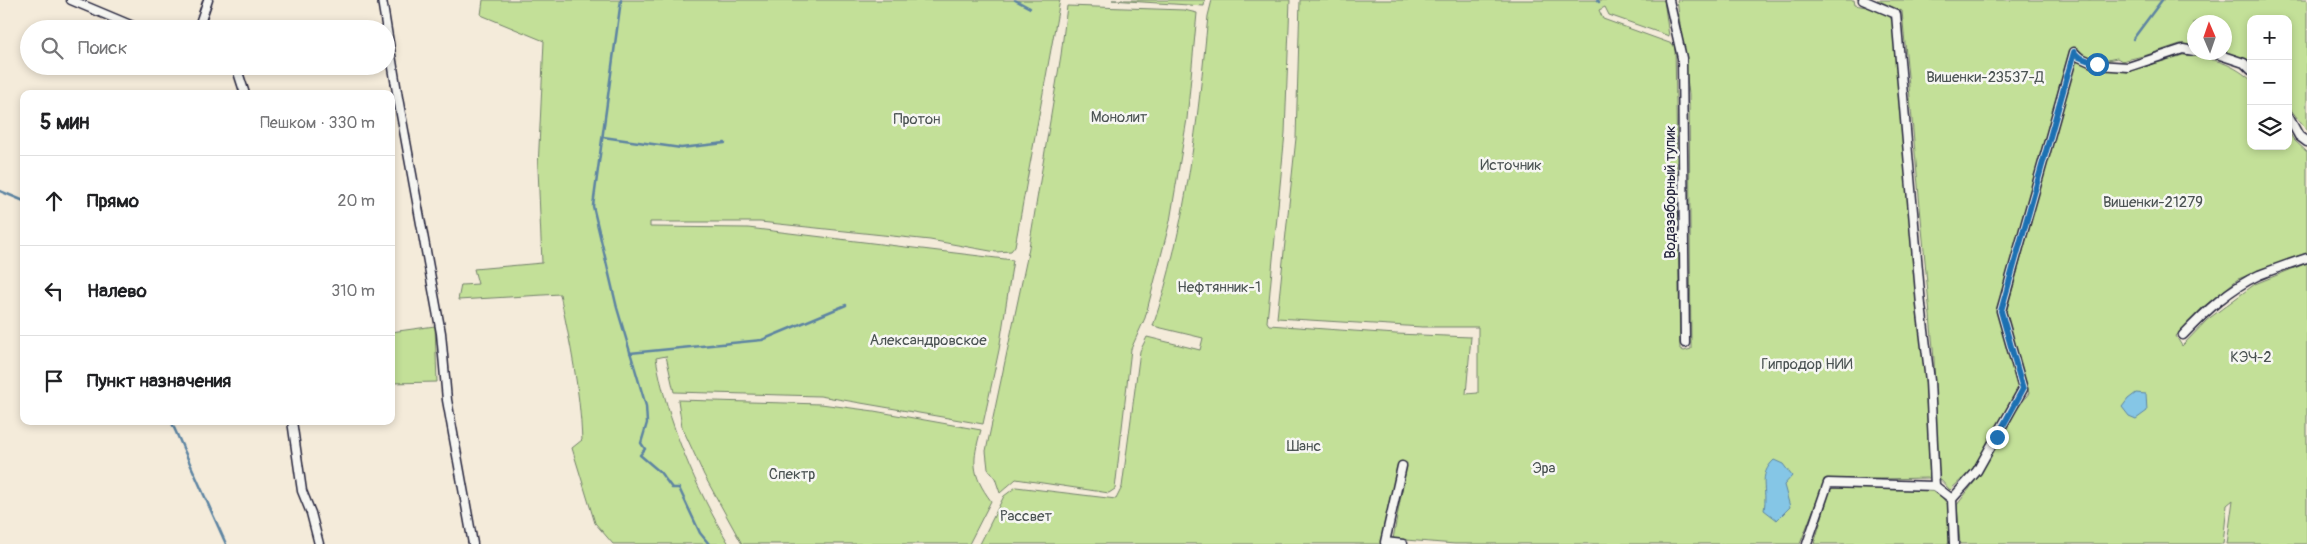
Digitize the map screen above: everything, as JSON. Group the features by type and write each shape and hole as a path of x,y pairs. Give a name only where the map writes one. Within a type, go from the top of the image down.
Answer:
{"street":[{"path":"71,0 119,20"},
{"path":"201,20 208,0"},
{"path":"382,0 385,20"},
{"name":"Водазаборный тупик","path":"1669,0 1682,58 1684,97 1685,343"},
{"path":"1863,0 1896,14 1921,305 1930,381 1935,486"},
{"path":"1954,544 1952,499 1977,471 2023,389 2001,311 2074,52 2079,57 2097,64 2128,67 2183,49 2187,50"},
{"path":"2232,59 2247,66"},
{"path":"239,75 245,90"},
{"path":"394,75 441,333 447,400 473,544"},
{"path":"2292,123 2300,136 2307,142"},
{"path":"2183,335 2208,309 2235,289 2258,276 2307,258"},
{"path":"293,425 302,491 311,513 319,544"},
{"path":"1402,466 1385,542 1403,544"},
{"path":"1807,544 1828,483 1935,486 1952,499"}],"green space":[{"path":"483,0 1060,0 1015,246 1011,251 996,252 930,240 760,222 650,222 650,227 748,228 1013,260 999,350 983,424 820,396 674,392 666,356 656,358 667,405 684,454 694,478 729,544 613,544 595,523 572,448 582,440 581,421 574,366 560,294 458,300 461,285 478,284 474,269 542,263 538,168 544,41 481,15"},
{"path":"1112,0 1205,0 1204,6"},
{"path":"1212,0 1290,0 1285,133 1267,322 1269,325 1471,337 1466,394 1478,393 1478,327 1422,327 1277,318 1296,138 1300,0 1664,0 1669,36 1609,15 1605,7 1599,10 1603,19 1675,45 1680,349 1684,351 1691,349 1689,94 1677,0 1854,0 1855,5 1875,8 1885,13 1892,21 1894,28 1925,374 1930,478 1825,480 1800,544 1455,544 1393,539 1407,463 1401,463 1381,544 980,544 1004,496 1016,487 1116,499 1122,487 1140,351 1147,337 1200,350 1203,338 1153,326 1174,250 1182,212 1195,134 1208,16"},
{"name":"Вишенки-23537-Д","path":"1877,0 2307,0 2307,131 2292,111 2292,15 2247,15 2247,61 2232,55 2232,15 2187,15 2187,44 2180,44 2122,61 2117,58 2098,62 2080,54 2077,49 2070,50 2045,150 1997,311 2019,387 1999,427 1976,466 1950,490 1937,476 1934,359 1902,11"},
{"name":"Монолит","path":"1067,6 1184,10 1197,13 1187,119 1170,221 1145,318 1131,349 1115,489 1109,493 1016,479 1000,493 995,478 988,469 986,451 1028,253 1061,55"},
{"name":"Вишенки-21279","path":"2183,55 2187,56 2187,60 2213,60 2235,68 2247,77 2247,150 2292,150 2292,137 2307,152 2307,253 2238,279 2202,308 2176,336 2182,346 2207,320 2255,284 2307,263 2307,544 2227,544 2233,500 2227,505 2223,544 1960,544 1957,505 1982,472 2007,423 2029,393 2006,313 2075,59 2093,67 2128,72"},
{"path":"435,326 437,382 395,383 395,331"},
{"name":"Спектр","path":"678,400 821,404 874,411 981,430 976,450 975,467 980,483 991,501 969,544 742,544 704,475 682,427"},
{"path":"1831,487 1936,490 1949,506 1951,544 1814,544"}],"water":[{"path":"2136,393 2146,394 2147,411 2136,419 2129,416 2122,407"},
{"path":"1774,460 1783,464 1792,476 1784,485 1790,507 1777,520 1764,510 1764,477"}],"waterway":[{"path":"621,0 593,206 617,308 646,406 647,423 641,443 645,449 640,455 660,472 672,488 679,488 700,533 709,544"},
{"path":"1015,0 1030,8"},
{"path":"2133,39 2162,0"},
{"path":"603,137 681,148 725,143"},
{"path":"0,191 20,199"},
{"path":"630,353 762,340 846,305"},
{"path":"173,425 226,544"}],"route":[{"path":"1997,437 2023,389 2001,311 2074,52 2079,57 2097,64"}],"park label":[{"name":"Протон","path":"917,119"},
{"name":"Источник","path":"1511,165"},
{"name":"Нефтянник-1","path":"1219,287"},
{"name":"Александровское","path":"928,340"},
{"name":"КЭЧ-2","path":"2251,357"},
{"name":"Гипродор НИИ","path":"1807,364"},
{"name":"Шанс","path":"1304,446"},
{"name":"Эра","path":"1544,468"},
{"name":"Рассвет","path":"1026,516"}]}
